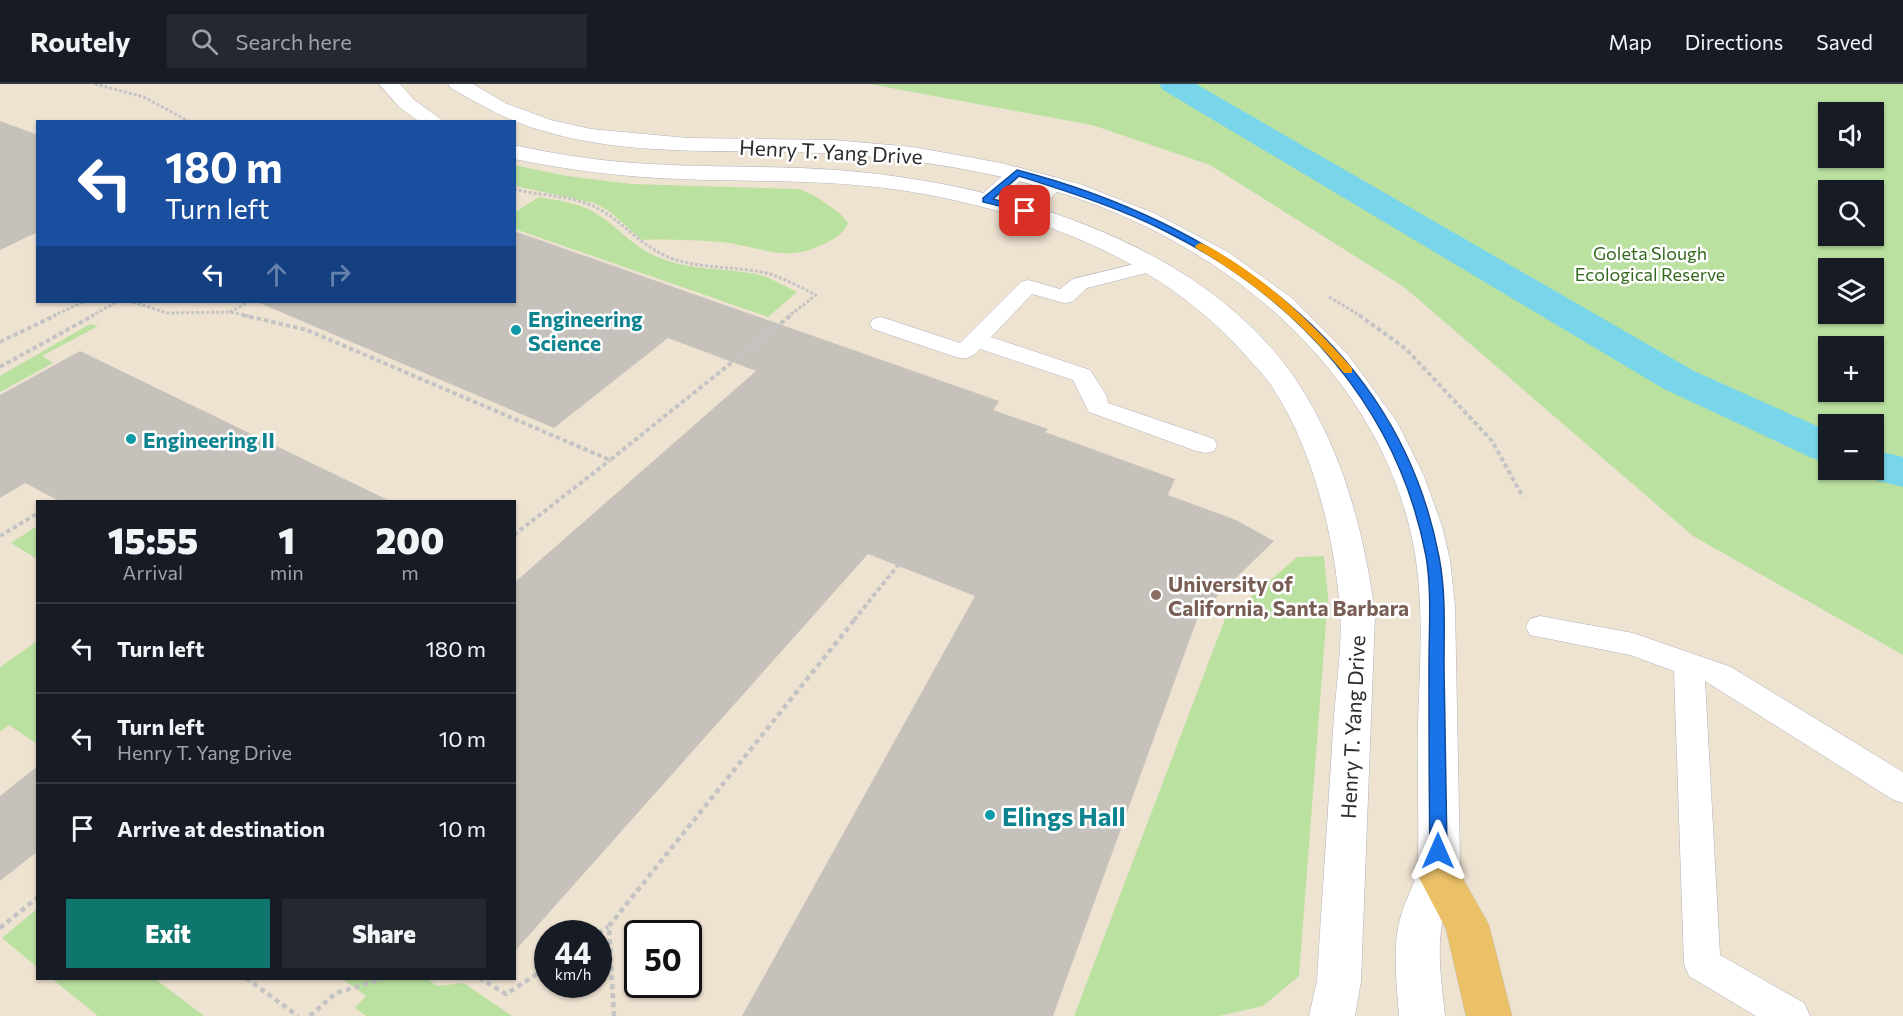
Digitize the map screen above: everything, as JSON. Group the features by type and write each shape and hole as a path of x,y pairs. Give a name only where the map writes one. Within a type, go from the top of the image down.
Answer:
{"main road":[{"path":"389,84 407,104 430,120"},
{"name":"Henry T. Yang Drive","path":"458,84 482,100 517,116 589,135 677,144 873,150 921,155 1017,172 1055,183 1136,213 1171,230 1242,271 1312,330 1344,365 1370,401 1398,450 1419,502 1433,558 1436,604 1438,874 1420,924 1422,1016"},
{"name":"Henry T. Yang Drive","path":"516,152 547,160 645,172 837,177 888,182 987,200 1025,211 1103,241 1151,266 1188,289 1222,315 1252,344 1279,376 1318,448 1339,501 1352,556 1358,614 1339,981 1332,1016"},
{"path":"1438,874 1467,925 1489,1016"}],"lane":[{"path":"987,200 1017,172"},
{"path":"1025,211 1055,183"},
{"path":"881,324 964,352 1028,286 1064,297 1080,283 1151,266"},
{"path":"976,340 1082,375 1094,394 1097,406 1205,445"},
{"path":"1540,627 1633,644 1720,675 1903,789"},
{"path":"1689,664 1702,964 1791,1016"}],"path":[{"path":"95,84 144,96 186,120"},
{"path":"516,189 593,206 609,214 638,241 670,258 709,267 764,272 816,296 516,533"},
{"path":"0,342 81,303"},
{"path":"0,367 115,303"},
{"path":"138,303 167,314 230,312 307,330 610,460"},
{"path":"230,312 247,303"},
{"path":"0,536 36,514"},
{"path":"612,922 900,564"},
{"path":"0,928 36,899"},
{"path":"482,980 506,994 534,975"},
{"path":"249,980 298,1016"},
{"path":"310,1016 336,993 379,980"},
{"path":"612,980 614,1016"}],"shaded area":[{"name":"University of California, Santa Barbara","path":"0,84 869,84 1092,125 1210,165 1404,287 1693,536 1903,655 1903,1016 0,1016"}],"green space":[{"name":"Goleta Slough Ecological Reserve","path":"869,84 1903,84 1903,655 1693,536 1404,287 1210,165 1092,125"},
{"path":"516,165 567,176 631,184 799,189 826,203 848,223 841,233 824,244 796,253 784,253 721,242 642,240 609,211 594,203 516,186"},
{"path":"539,197 571,203 586,208 608,221 636,244 660,258 693,267 756,274 797,292 768,317 516,229 516,211"},
{"path":"90,324 98,326 42,356 53,363 0,392 0,376"},
{"path":"36,527 36,558 11,543"},
{"path":"1324,556 1328,597 1299,976 1263,1006 1219,1016 1074,1016 1225,619 1297,557"},
{"path":"36,642 36,743 9,725 0,732 0,667"},
{"path":"36,910 36,966 2,938"},
{"path":"53,980 157,980 204,1016 98,1016"},
{"path":"344,980 429,980 437,986 464,983 512,1016 366,1016 355,1008 366,996"}],"building":[{"path":"0,121 36,134 36,233 0,250"},
{"path":"516,232 999,401 993,410 1048,429 1045,432 1175,479 1168,495 1236,520 1274,541 1199,614 1053,1016 742,1016 975,596 868,554 542,920 534,920 534,930 516,950 516,581 756,371 668,338 554,428 259,303 516,303"},
{"name":"Engineering II","path":"80,351 388,500 57,500 25,483 0,498 0,395"},
{"path":"36,768 36,853 0,881 0,796"}],"waterway":[{"path":"1174,84 1679,380 1818,443"},
{"path":"1884,467 1903,472"}],"slow traffic":[{"path":"1200,246 1242,271 1279,300 1312,330 1348,370"}],"place":[{"name":"Engineering Science","path":"516,330"},
{"name":"Engineering II","path":"131,439"},
{"name":"University of California, Santa Barbara","path":"1156,595"},
{"name":"Elings Hall","path":"990,815"}],"route":[{"path":"1025,211 987,200 1017,172 1087,194 1136,213 1206,249 1242,271 1312,330 1344,365 1370,401 1398,450 1419,502 1433,558 1436,604 1438,851"}]}
